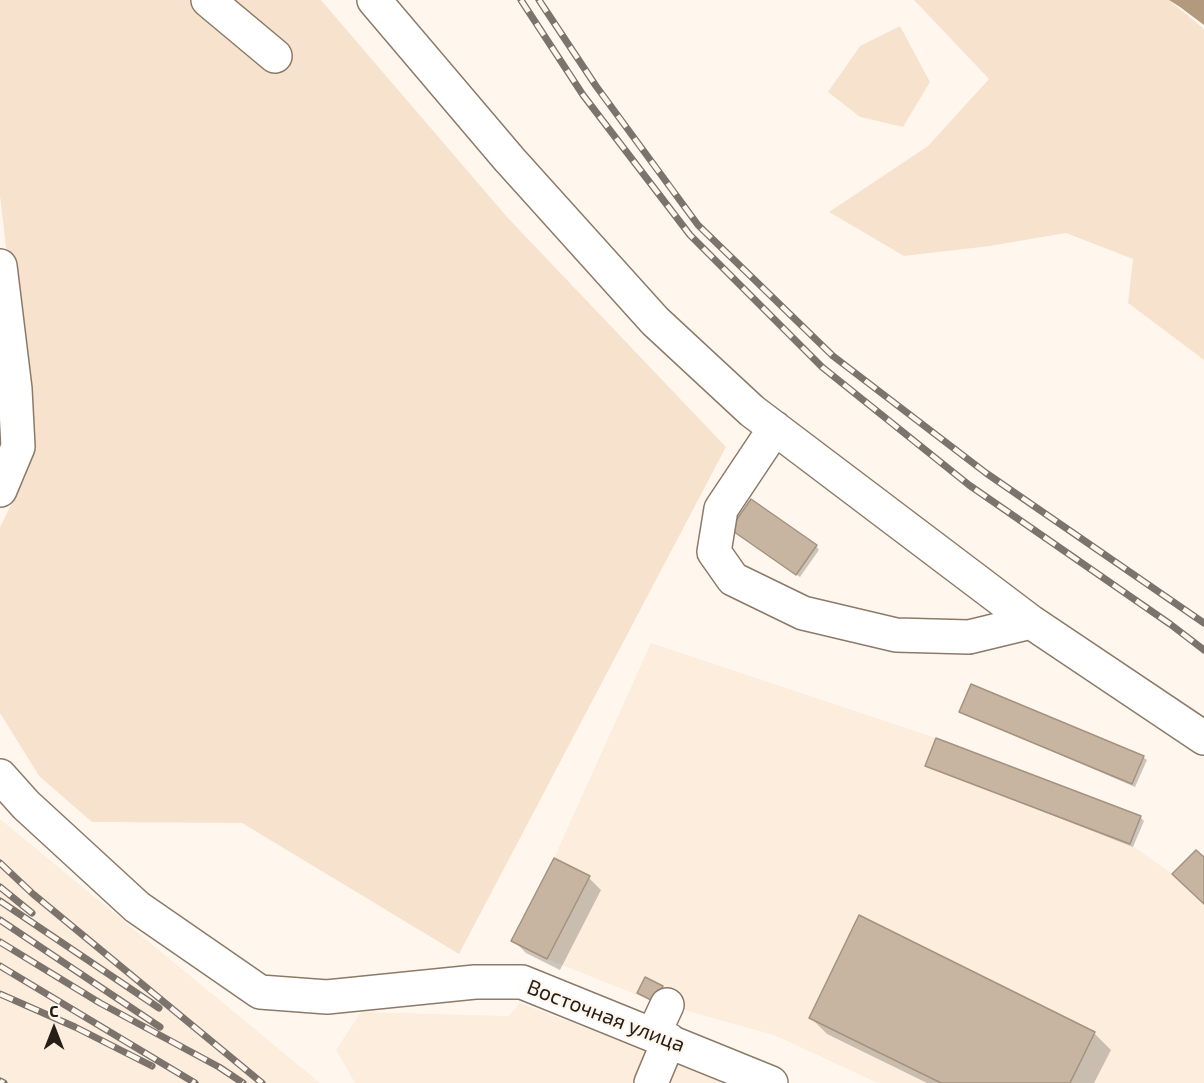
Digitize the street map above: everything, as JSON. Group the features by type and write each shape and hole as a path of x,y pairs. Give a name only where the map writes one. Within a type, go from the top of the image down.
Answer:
{"street":[{"path":"208,0 275,56"},
{"path":"374,0 509,159 655,321 752,411 1031,622 1204,738"},
{"path":"0,266 15,389 18,447 0,490"},
{"path":"775,428 721,508 714,552 733,579 803,613 896,635 969,637 1031,622"},
{"name":"Восточная улица","path":"0,776 26,805 137,907 260,992 327,997 475,982 522,982 663,1026 771,1083"},
{"path":"651,1083 663,1026"}],"shaded area":[{"path":"0,0 321,0 508,218 726,447 459,954 242,823 92,822 39,776 0,713 0,527 26,476 31,399 20,366 0,196"},
{"path":"914,0 1169,0 1204,29 1204,360 1128,303 1133,259 1066,233 990,246 904,256 829,212 928,146 989,79"},
{"path":"1169,0 1204,0 1204,25 1180,7"},
{"path":"900,26 930,82 903,127 860,117 828,92 860,46"},
{"path":"651,643 936,738 925,766 1130,844 1172,874 1196,850 1204,857 1204,1083 878,1083 774,1035 655,1002 547,959 511,941 554,858"},
{"path":"0,819 319,1082 320,1083 0,1083"},
{"path":"520,1003 662,1057 722,1083 355,1083 336,1050 361,1012 509,1016"}],"building":[{"path":"751,499 817,545 796,575 730,529"},
{"path":"971,684 1144,756 1132,784 959,712"},
{"path":"936,738 1141,816 1130,844 925,766"},
{"path":"1196,850 1204,857 1204,904 1172,874"},
{"path":"554,858 590,876 547,959 511,941"},
{"path":"859,915 1095,1032 1070,1083 941,1083 809,1018"},
{"path":"645,977 663,986 655,1002 637,993"}],"railway":[{"path":"521,0 583,95 690,235 822,367 969,485 1204,650"},
{"path":"539,0 596,86 698,225 833,356 986,473 1204,623"},
{"path":"0,863 33,894 262,1083"},
{"path":"0,887 32,913"},
{"path":"0,901 159,1008"},
{"path":"0,920 160,1027"},
{"path":"0,942 100,1003 219,1067 243,1083"},
{"path":"0,966 195,1083"},
{"path":"0,994 75,1027 152,1066"},
{"path":"0,1081 4,1083"}]}
